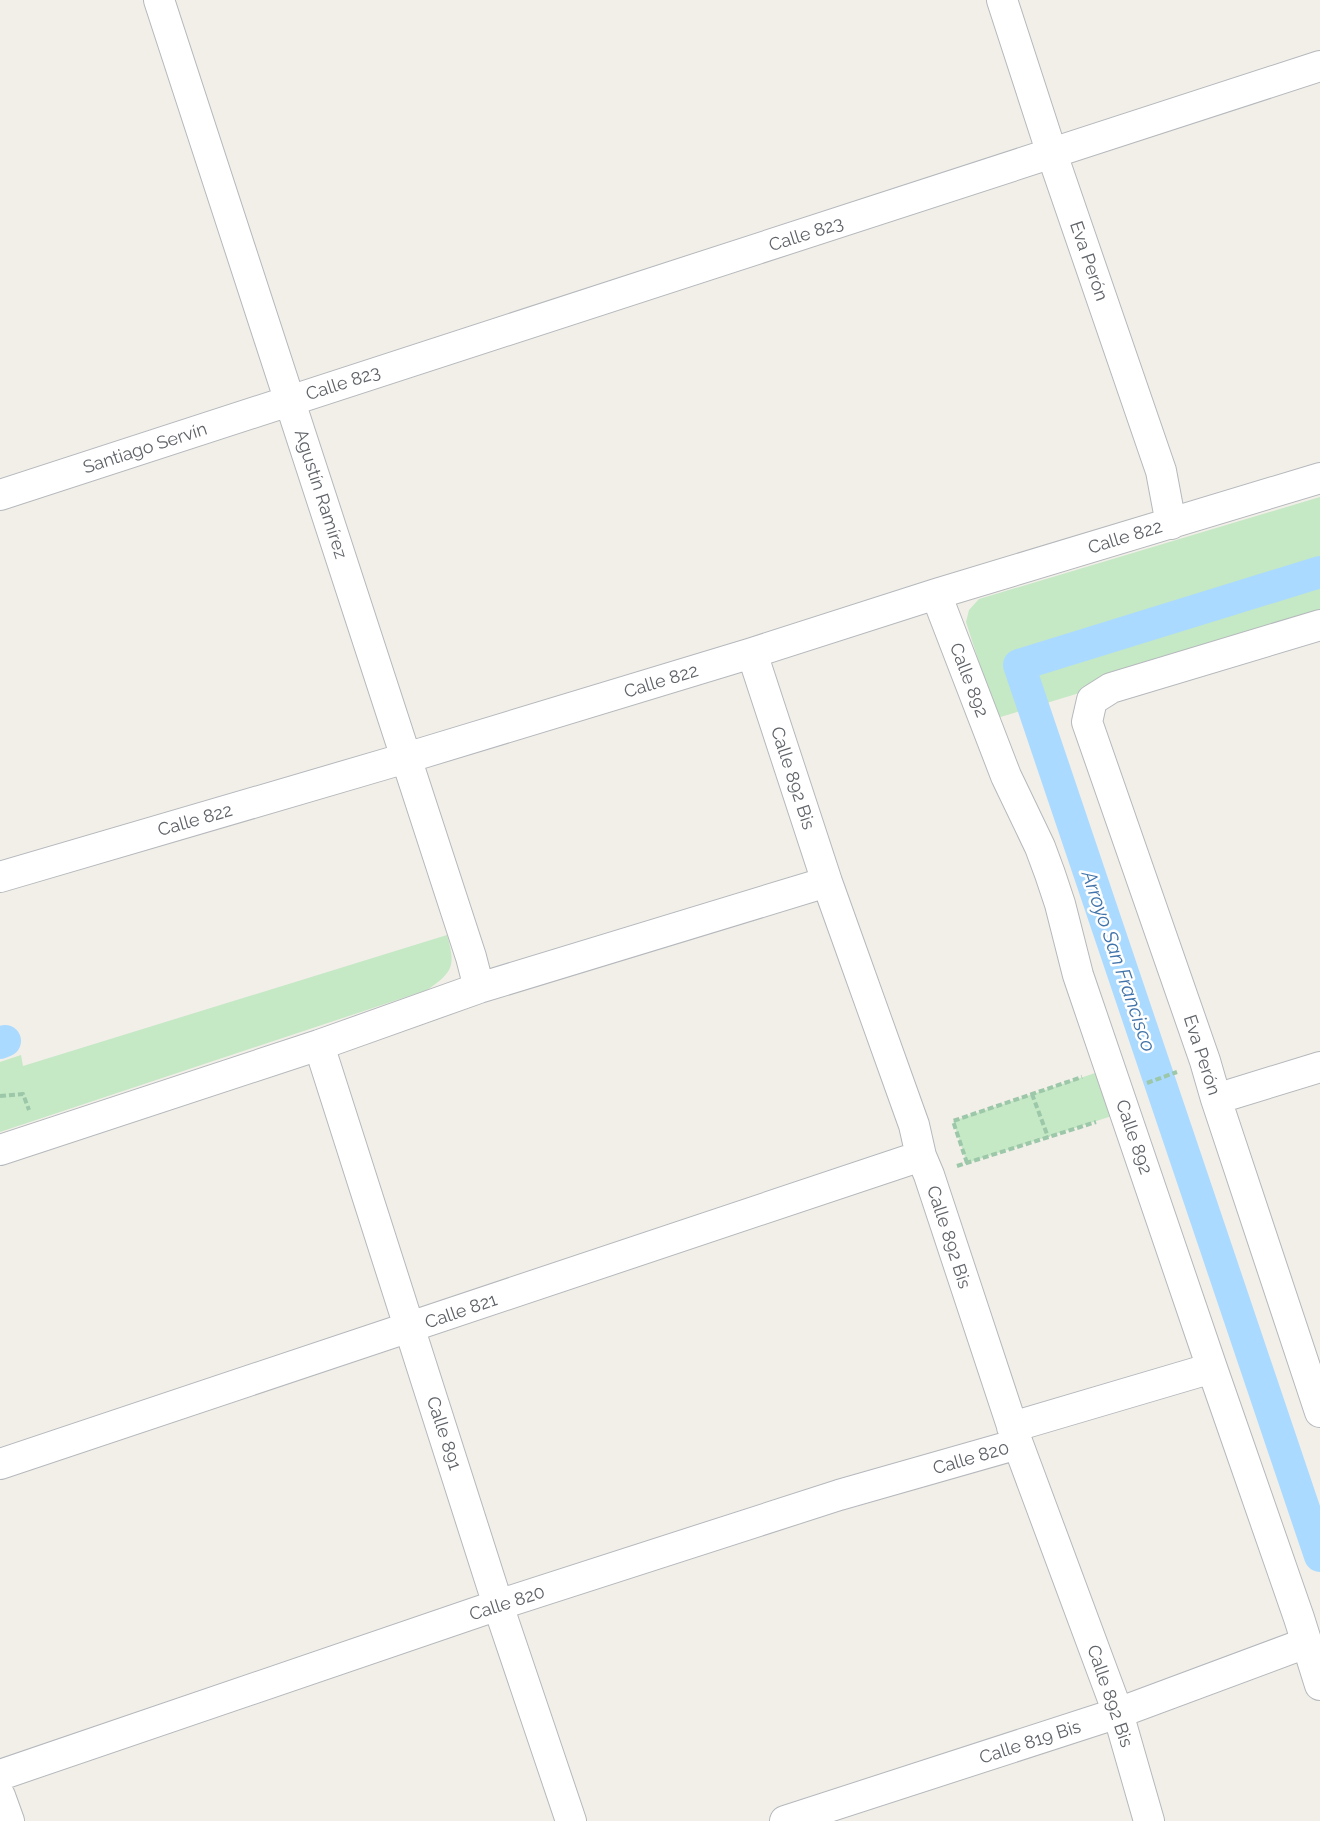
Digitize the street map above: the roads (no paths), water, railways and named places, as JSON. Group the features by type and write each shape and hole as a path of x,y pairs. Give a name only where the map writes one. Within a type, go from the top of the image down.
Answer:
{"street":[{"name":"Agustín Ramírez","path":"159,0 291,400 471,957 479,988"},
{"name":"Eva Perón","path":"1002,0 1052,154 1161,471 1171,524"},
{"name":"Calle 823","path":"291,400 1320,66"},
{"name":"Santiago Servín","path":"0,495 291,400"},
{"name":"Calle 822","path":"0,877 406,758 1320,478"},
{"name":"Calle 892","path":"936,594 1006,776 1040,847 1050,874 1078,975 1111,1066 1320,1685"},
{"name":"Eva Perón","path":"1320,625 1111,688 1092,700 1087,722 1205,1061 1320,1412"},
{"name":"Calle 892 Bis","path":"752,653 827,882 914,1125 925,1166 1015,1436 1118,1713 1149,1821"},
{"path":"0,1150 319,1045 479,988 827,882"},
{"name":"Calle 891","path":"319,1045 498,1605 571,1821"},
{"path":"1216,1099 1320,1067"},
{"name":"Calle 821","path":"0,1464 410,1328 925,1166"},
{"name":"Calle 820","path":"0,1775 498,1605 838,1495 1212,1368"},
{"name":"Calle 819 Bis","path":"785,1821 1118,1713 1306,1643"},
{"path":"0,1796 9,1821"}],"waterway":[{"name":"Arroyo San Francisco","path":"1320,572 1019,665 1320,1556"},
{"path":"0,1043 5,1041"}]}
